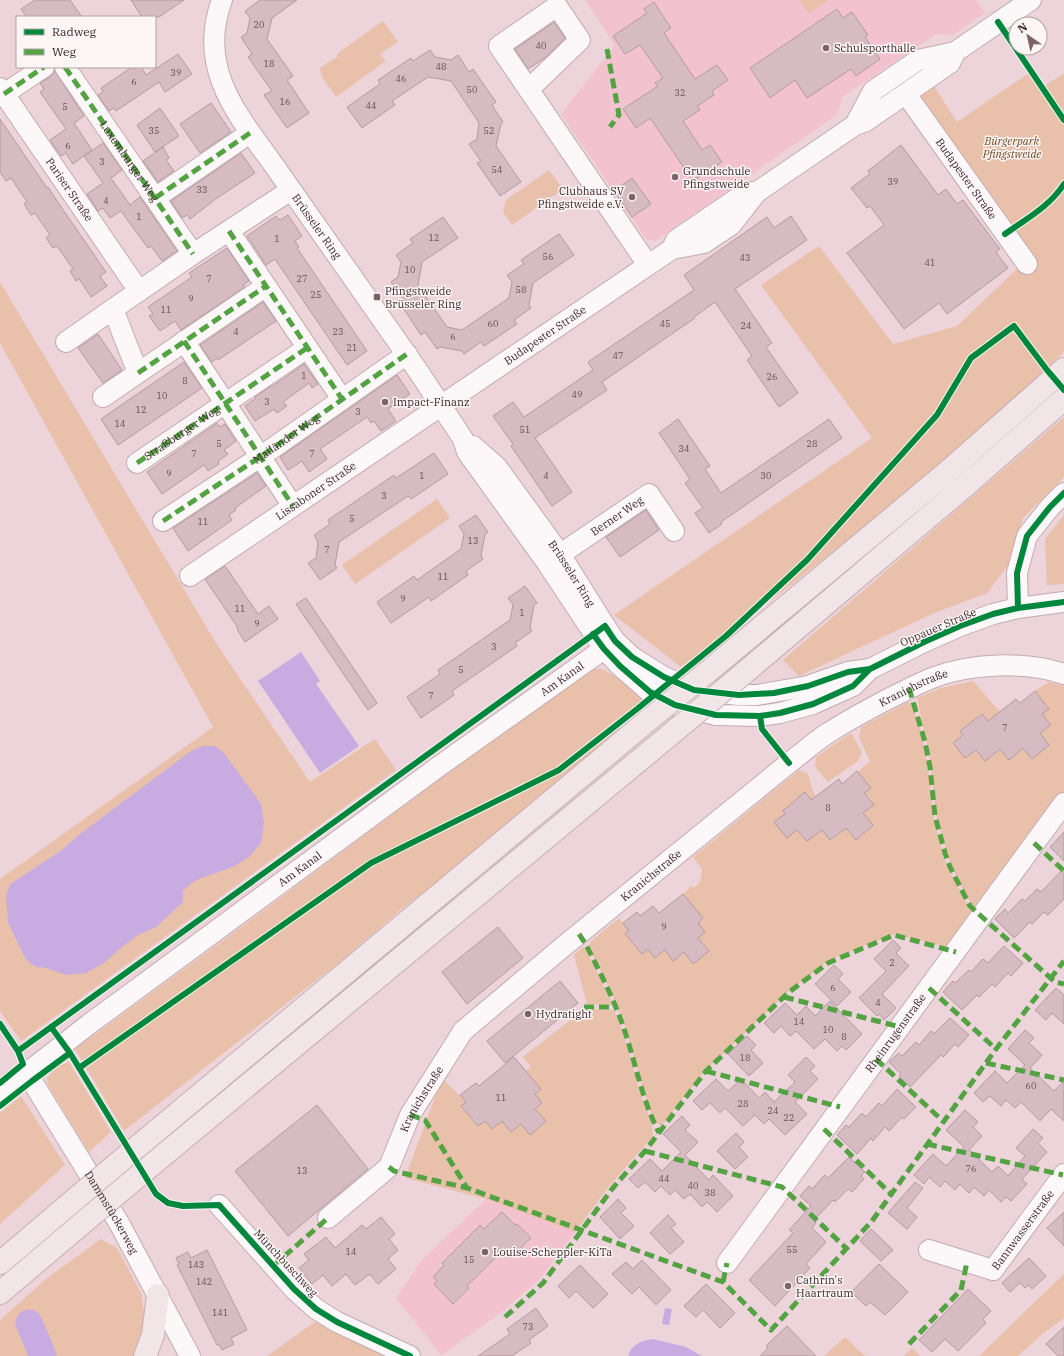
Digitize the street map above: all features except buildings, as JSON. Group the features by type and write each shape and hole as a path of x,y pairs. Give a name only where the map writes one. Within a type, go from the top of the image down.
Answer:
{"highway":[{"path":"0,1263 80,1194 945,474 1064,369"},
{"path":"0,1293 148,1168 743,674 965,486 1064,399"},
{"path":"145,1356 153,1335 158,1295"}],"street":[{"name":"Brüsseler Ring","path":"222,0 214,32 215,58 220,80 229,101 250,133 407,354 463,439 467,452 554,559 609,645 620,666 645,687 675,705"},
{"name":"Budapester Straße","path":"855,125 873,91 918,60 955,52 1031,0"},
{"name":"Budapester Straße","path":"441,405 672,249 704,243 731,225 756,192 855,125 866,121 906,94 950,63 955,52"},
{"path":"2,91 42,68"},
{"name":"Luxemburger Weg","path":"67,68 193,254"},
{"path":"529,89 648,265"},
{"name":"Pariser Straße","path":"2,91 139,291"},
{"name":"Budapester Straße","path":"906,94 1027,264"},
{"path":"155,198 250,133"},
{"path":"66,342 193,254 291,190"},
{"path":"229,231 342,398"},
{"path":"103,397 266,286"},
{"path":"113,309 138,373"},
{"name":"Straßburger Weg","path":"184,341 293,506"},
{"name":"Straßburger Weg","path":"137,463 227,404 307,348"},
{"name":"Mailänder Weg","path":"163,521 260,457 342,398 407,354"},
{"name":"Lissaboner Straße","path":"190,576 441,405"},
{"path":"1018,608 1017,573 1027,536 1050,507 1064,493"},
{"name":"Berner Weg","path":"554,559 649,494 674,531"},
{"name":"Oppauer Straße","path":"675,705 716,715 760,716 780,713 813,704 853,686 870,669 960,626 993,614 1018,608 1064,602"},
{"name":"Brüsseler Ring","path":"609,645 664,677 694,690"},
{"name":"Am Kanal","path":"0,1094 88,1025 419,781 609,645"},
{"name":"Kranichstraße","path":"328,1218 389,1167 410,1115 463,1031 578,934 824,736 863,712 909,688 933,678 956,671 1006,665 1033,667 1064,674"},
{"name":"Oppauer Straße","path":"694,690 739,695 768,694 808,686 848,672 870,669"},
{"name":"Rheinrugenstraße","path":"727,1263 1064,803"},
{"name":"Dammstückerweg","path":"27,1073 119,1223 190,1356"},
{"name":"Bannwasserstraße","path":"929,1250 993,1270 1064,1174"},
{"name":"Münchbuschweg","path":"219,1205 294,1289 316,1309 337,1322 410,1356"}],"shaded area":[{"name":"Grundschule Pfingstweide","path":"585,0 976,0 985,13 953,35 936,34 842,97 838,114 655,241 646,239 561,114 615,45"},
{"path":"301,652 320,681 316,684 359,746 320,773 258,681"},
{"path":"203,746 215,746 224,753 261,804 264,822 261,843 250,856 235,866 196,880 183,890 183,902 156,927 138,935 104,963 86,973 66,975 46,968 36,967 29,962 24,956 8,922 6,896 10,884 62,850 80,834 191,751"},
{"path":"486,1199 575,1232 540,1279 502,1312 441,1355 396,1298 422,1260"},
{"path":"665,1308 672,1309 669,1325 662,1324"},
{"path":"653,1339 686,1347 702,1356 628,1356 635,1346"}],"green space":[{"path":"799,0 828,0 809,13"},
{"path":"383,21 398,42 380,54 386,61 336,97 322,77 320,68 337,57 338,53"},
{"name":"Bürgerpark Pfingstweide","path":"1032,71 1043,87 1064,73 1064,352 1019,394 878,516 780,593 681,667 614,615 872,438 761,285 819,246 893,344 957,326 1018,268 914,92 931,81 957,122"},
{"path":"549,170 563,189 512,225 503,212 506,200"},
{"path":"0,282 216,643 310,782 375,739 396,770 21,1041 0,1011 0,879 213,727 0,343"},
{"path":"1064,417 1064,477 1023,518 1009,564 987,593 932,614 799,676 783,660"},
{"path":"437,499 450,518 355,584 342,565"},
{"path":"1064,515 1064,584 1047,585 1045,539"},
{"path":"584,669 603,669 646,696 619,729 503,830 397,913 346,957 124,1131 75,1049 331,860"},
{"path":"973,681 1000,712 988,721 982,714 960,731 963,735 953,743 965,758 976,750 985,761 1000,749 1009,760 1023,748 1032,759 1049,745 1040,733 1051,725 1042,714 1035,691 1048,682 1064,686 1064,793 976,909 972,905 959,882 948,857 936,814 930,759 917,698 941,688"},
{"path":"908,702 913,706 922,735 928,769 933,816 944,857 948,869 974,916 947,947 894,934 831,959 788,992 703,1073 661,1126 655,1120 649,1108 624,1023 606,981 589,948 590,942 619,918 629,931 626,934 642,954 648,949 656,958 665,950 673,960 684,952 692,963 708,951 698,938 705,932 698,923 703,918 683,894 692,886 694,888 700,882 702,869 693,857 799,770 808,774 812,789 816,796 811,800 805,793 783,811 785,814 774,822 787,838 797,830 807,841 822,830 831,840 846,828 856,840 873,825 863,813 874,805 864,793 858,772 870,761 859,737 861,727"},
{"path":"851,733 862,752 858,761 828,782 815,767 816,757"},
{"path":"583,947 586,950 613,1005 587,1004 574,955"},
{"path":"588,1009 614,1010 629,1052 641,1095 650,1120 653,1136 610,1185 575,1232 486,1199 405,1178 442,1078 466,1102 461,1106 478,1126 485,1121 493,1129 502,1121 521,1124 530,1135 546,1121 535,1109 542,1103 535,1094 541,1089 526,1071 531,1067 523,1057 577,1015"},
{"path":"69,1062 111,1132 89,1152 48,1085 47,1078 59,1066"},
{"path":"21,1096 65,1165 0,1224 0,1113"},
{"path":"101,1239 117,1248 141,1293 147,1331 138,1356 0,1356 0,1320 46,1279"},
{"path":"1064,1274 1064,1318 1040,1336 1018,1356 979,1356"},
{"path":"315,1322 343,1333 391,1356 267,1356"},
{"path":"845,1337 865,1356 824,1356"},
{"path":"912,1348 920,1356 904,1356"}],"waterway":[{"path":"29,1323 43,1356"}],"marked path":[{"path":"607,49 619,115 610,127"},
{"path":"4,94 43,68"},
{"path":"66,68 193,254"},
{"path":"155,198 250,133"},
{"path":"229,231 342,399"},
{"path":"138,373 266,286"},
{"path":"184,341 293,506"},
{"path":"137,463 307,348"},
{"path":"163,521 260,457 407,354"},
{"path":"909,688 925,742 930,767 935,816 945,853 950,867 970,906 1055,982 1064,984"},
{"path":"1034,843 1064,871"},
{"path":"579,934 596,965 617,1011 626,1035 644,1096 659,1133"},
{"path":"505,1317 543,1283 612,1189 645,1151 706,1071 789,992 828,963 894,935 956,952"},
{"path":"410,1115 425,1120 467,1188 723,1282 771,1330 872,1221 996,1049 1064,961"},
{"path":"929,988 996,1049"},
{"path":"784,997 900,1027"},
{"path":"584,1007 615,1007"},
{"path":"876,1059 944,1122"},
{"path":"986,1063 1064,1080"},
{"path":"706,1071 840,1107"},
{"path":"824,1129 891,1194"},
{"path":"927,1144 1063,1175"},
{"path":"645,1151 782,1187 847,1249"},
{"path":"389,1167 394,1171 467,1188"},
{"path":"273,1266 328,1218"},
{"path":"909,1344 961,1290 967,1262"},
{"path":"723,1282 727,1263"}],"cycle path":[{"path":"998,22 1064,120"},
{"path":"1005,234 1045,206 1064,184"},
{"path":"79,1068 371,863 559,770 637,709 726,636 807,560 937,415 971,358 1014,326 1064,390"},
{"path":"1018,608 1017,573 1027,536 1050,507 1064,493"},
{"path":"593,634 604,649 620,666 650,692 675,705 716,715 760,716 780,713 813,704 853,686 870,669 960,626 993,614 1018,608 1064,602"},
{"path":"18,1051 605,626 615,641 632,657 664,677 694,690 739,695 774,693 808,686 848,672 870,669"},
{"path":"760,716 762,729 789,763"},
{"path":"0,1024 18,1051 23,1064 0,1083"},
{"path":"51,1027 70,1053 156,1194 168,1203 183,1206 219,1205 294,1289 316,1309 337,1322 410,1356"},
{"path":"0,1106 70,1053"}],"place":[{"name":"Schulsporthalle","path":"826,48"},
{"name":"Grundschule Pfingstweide","path":"675,177"},
{"name":"Clubhaus SV Pfingstweide e.V.","path":"632,197"},
{"name":"Pfingstweide Brüsseler Ring","path":"377,297"},
{"name":"Impact-Finanz","path":"385,402"},
{"name":"Hydratight","path":"528,1014"},
{"name":"Louise-Scheppler-KiTa","path":"485,1252"},
{"name":"Cathrin's Haartraum","path":"788,1286"}]}
